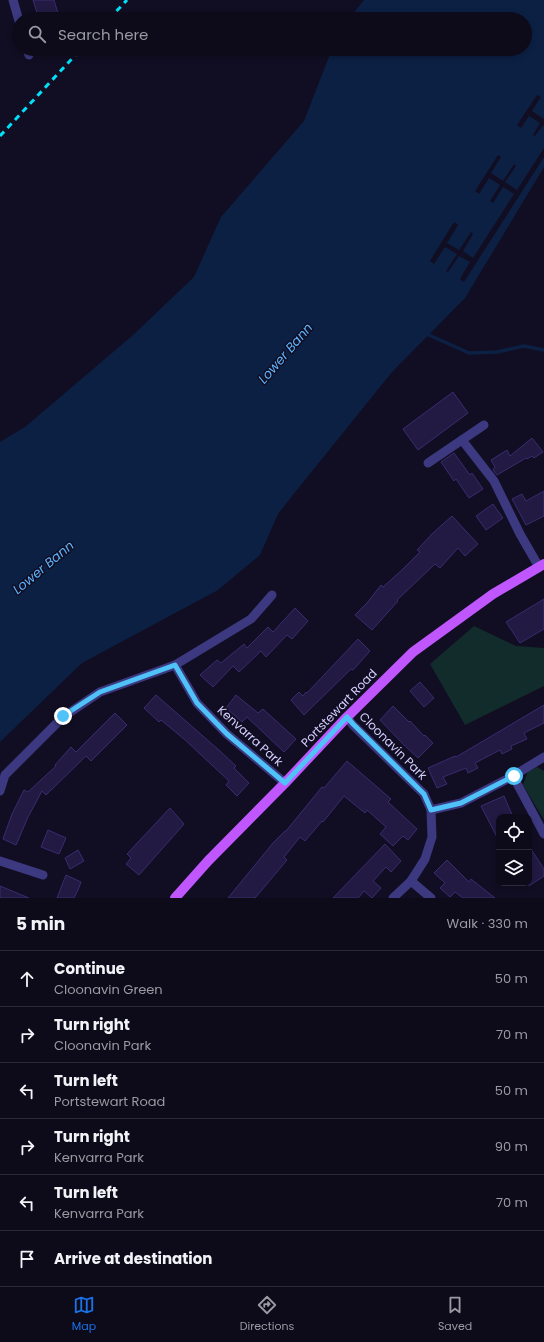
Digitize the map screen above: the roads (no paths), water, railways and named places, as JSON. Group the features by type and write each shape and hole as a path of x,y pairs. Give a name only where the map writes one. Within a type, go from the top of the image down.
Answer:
{"main road":[{"name":"Portstewart Road","path":"175,898 208,861 285,783 347,717 413,652 492,594 542,566"}],"street":[{"path":"13,0 16,12"},
{"path":"428,464 484,425"},
{"path":"462,440 494,481 520,534 542,566"},
{"path":"0,791 5,775 63,716 100,692 175,665 251,619 272,595"},
{"name":"Kenvarra Park","path":"175,665 197,703 227,734 285,783"},
{"name":"Cloonavin Park","path":"347,717 424,794 431,810 432,837 425,859 411,880 393,898"},
{"path":"431,810 461,803 514,776 544,757"},
{"path":"514,776 544,834"},
{"path":"0,861 43,875"},
{"path":"411,880 431,898"}],"water":[{"name":"Lower Bann","path":"364,0 544,0 544,167 465,298 392,372 292,496 278,514 260,555 218,590 82,663 0,742 0,442 25,427 132,336 194,277 221,217 304,121 329,56 532,56 532,12 355,12"}],"waterway":[{"path":"426,332 429,335 469,353 497,352 524,346 544,350"}],"railway":[{"path":"116,12 127,0"},
{"path":"0,136 74,56"}]}
